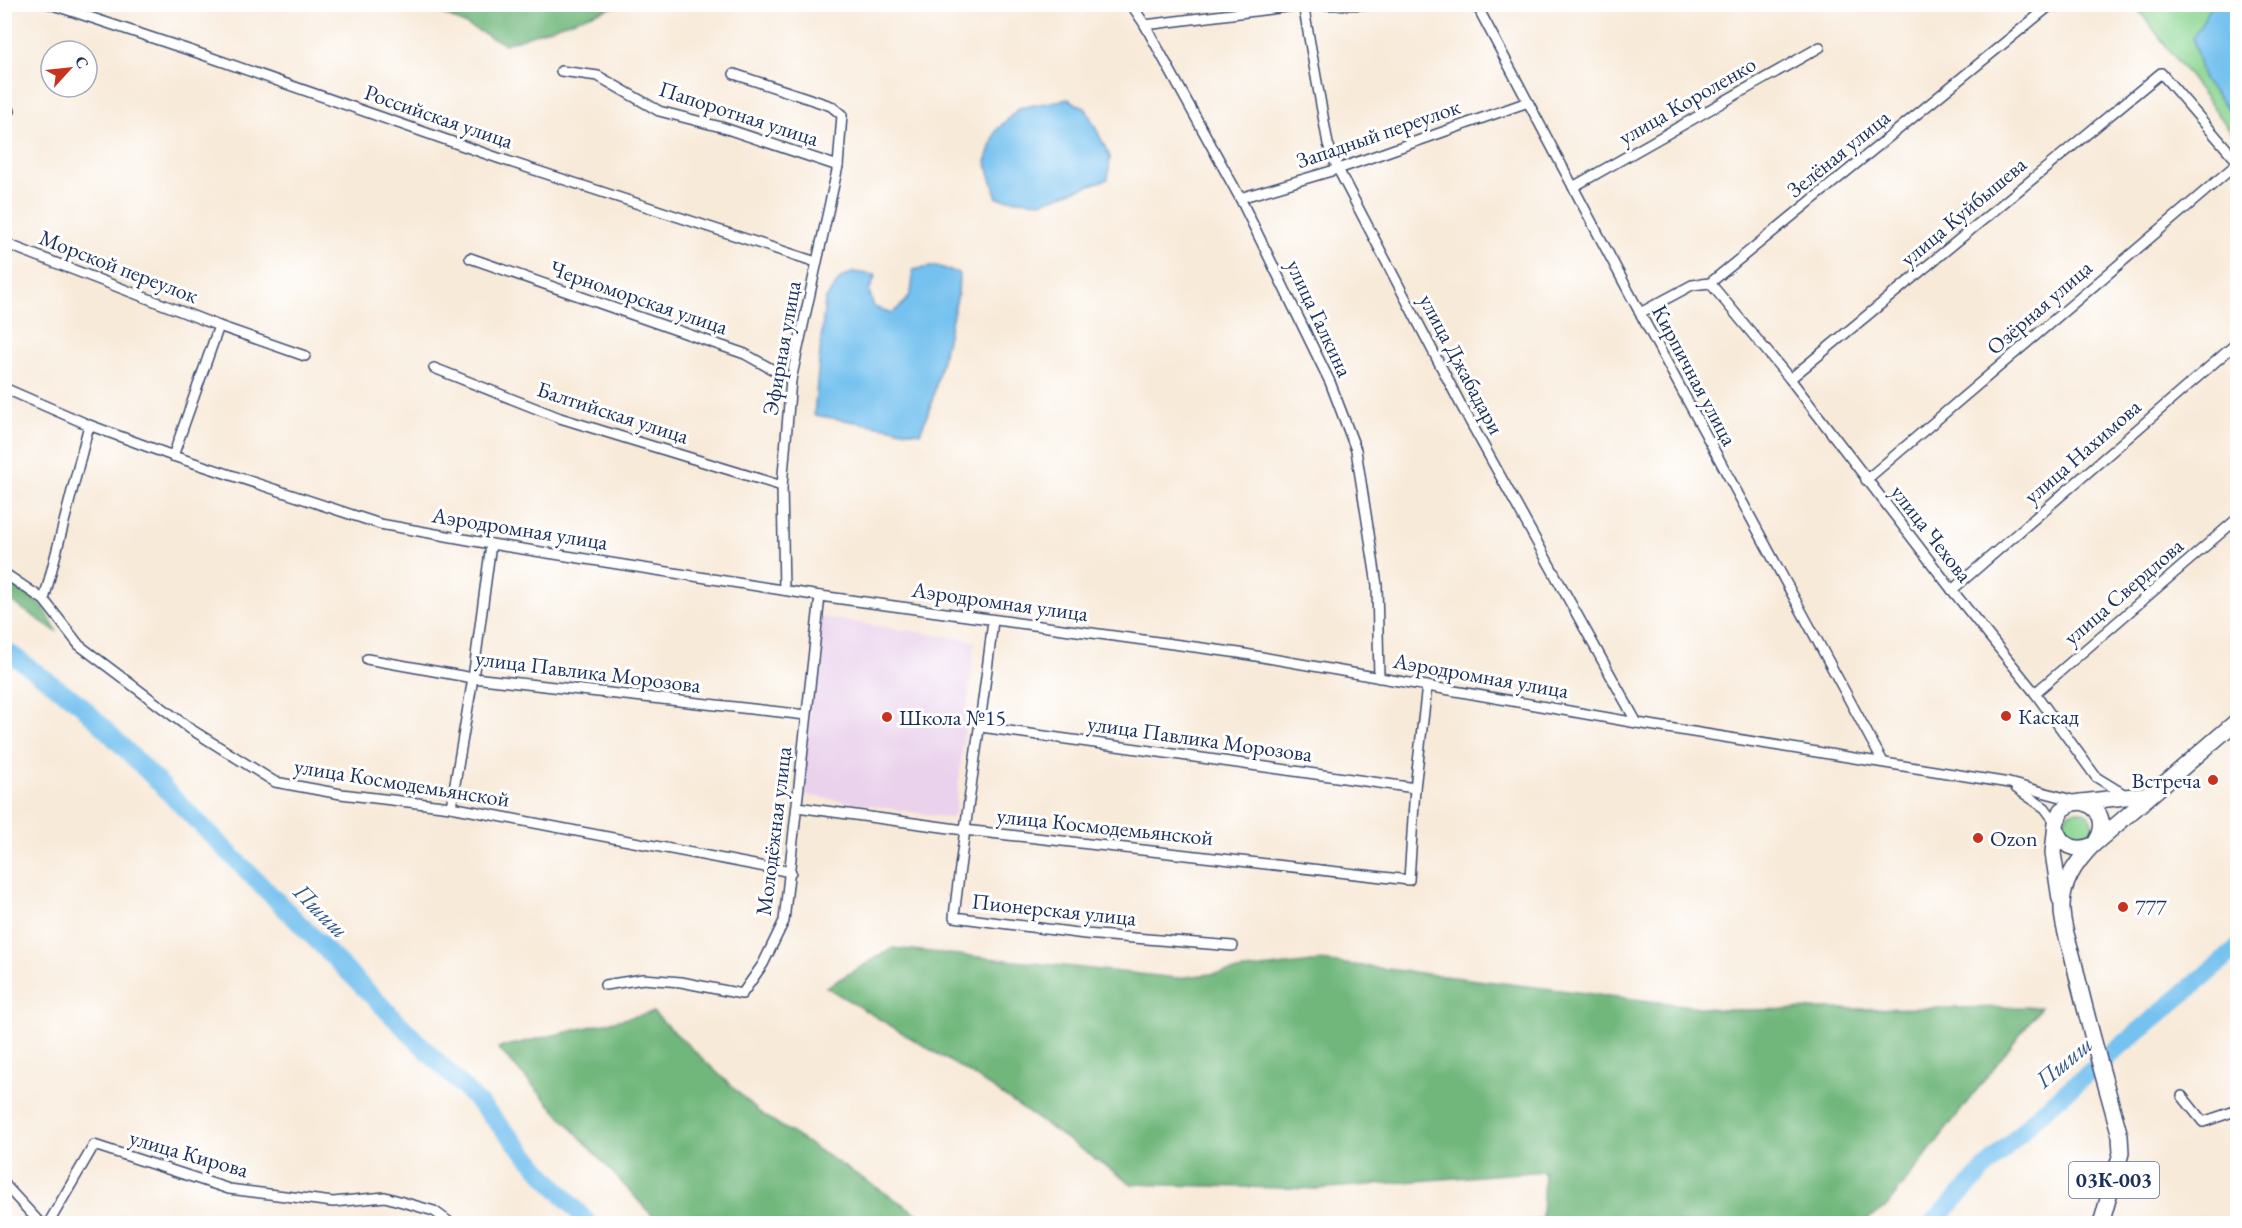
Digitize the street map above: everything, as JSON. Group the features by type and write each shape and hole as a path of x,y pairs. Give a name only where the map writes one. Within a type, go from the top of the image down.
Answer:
{"main road":[{"name":"03К-003","path":"2062,909 2069,875 2077,861 2238,720"},
{"path":"2080,802 2094,807 2102,819 2101,834 2095,843 2078,849 2071,847 2059,837 2056,823 2062,810 2067,806 2080,802 2153,794"},
{"name":"03К-003","path":"2056,823 2053,853 2062,909 2078,980 2120,1136 2121,1153 2101,1224"}],"street":[{"name":"Российская улица","path":"50,4 498,158 816,262"},
{"name":"улица Галкина","path":"1131,4 1145,25 1240,198 1330,382 1356,450 1377,585 1379,678"},
{"path":"1145,25 1303,5 1418,4"},
{"name":"Кирпичная улица","path":"1476,4 1883,762"},
{"name":"Зелёная улица","path":"1640,313 1692,285 1710,283 2052,4"},
{"name":"улица Джабадари","path":"1303,5 1328,144 1338,169 1461,405 1637,723"},
{"name":"улица Короленко","path":"1573,187 1820,47"},
{"name":"Папоротная улица","path":"561,71 598,76 659,111 721,127 838,166"},
{"name":"улица Куйбышева","path":"1790,380 2161,73 2238,163"},
{"name":"Эфирная улица","path":"734,74 831,106 842,115 838,166 791,380 782,486 784,590"},
{"name":"Западный переулок","path":"1240,198 1338,169 1528,102"},
{"name":"Озёрная улица","path":"1866,480 2238,163"},
{"name":"Морской переулок","path":"4,243 219,326"},
{"name":"Черноморская улица","path":"470,258 745,354 791,380"},
{"name":"улица Чехова","path":"1710,283 1790,380 1952,590 2035,693 2096,777 2130,798"},
{"path":"173,456 219,326 305,356"},
{"name":"улица Нахимова","path":"1952,590 2238,342"},
{"name":"Балтийская улица","path":"434,368 560,418 782,486"},
{"name":"Аэродромная улица","path":"4,388 89,425 173,456 380,524 491,544 820,596 1239,653 1637,723 2009,783 2080,802"},
{"path":"44,600 89,425"},
{"name":"улица Свердлова","path":"2035,693 2238,518"},
{"path":"451,807 473,678 491,544"},
{"name":"улица Космодемьянской","path":"4,573 44,600 80,645 189,728 275,782 341,794 451,807 791,872"},
{"name":"Молодёжная улица","path":"605,985 643,979 681,981 742,994 763,964 784,921 820,596"},
{"name":"Пионерская улица","path":"993,620 981,727 964,830 954,917 1085,934 1233,946"},
{"name":"улица Павлика Морозова","path":"367,659 473,678 806,715"},
{"path":"1415,788 1427,686"},
{"name":"улица Павлика Морозова","path":"981,727 1415,788"},
{"name":"Аэродромная улица","path":"2009,783 2045,808 2056,823"},
{"name":"улица Космодемьянской","path":"797,807 964,830 1409,880 1415,788"},
{"path":"2182,1096 2203,1122 2238,1110"},
{"name":"улица Кирова","path":"48,1224 94,1145 229,1189 333,1202 384,1197 434,1211 452,1224"},
{"path":"5,1185 41,1224"}],"shaded area":[{"name":"Школа №15","path":"820,617 975,641 955,814 950,818 799,794"}],"green space":[{"path":"425,5 619,5 505,44"},
{"path":"2135,5 2237,5 2237,139"},
{"path":"4,579 43,606 57,632 5,597"},
{"path":"2078,811 2089,815 2093,826 2089,837 2078,841 2067,837 2063,826 2067,815"},
{"path":"893,948 1177,978 1321,961 1724,1010 2041,1007 1886,1207 1862,1223 1529,1223 1542,1218 1544,1171 1316,1189 1132,1184 976,1077 826,987"},
{"path":"653,1012 759,1112 932,1223 659,1223 498,1048"}],"water":[{"path":"2212,5 2237,5 2237,119 2204,81 2193,38"},
{"path":"1068,99 1086,109 1110,157 1108,179 1041,202 997,198 986,162 996,131 1019,108"},
{"path":"936,266 959,273 958,294 931,405 920,433 814,415 825,300 841,278 854,272 876,275 869,291 874,307 892,313 910,295 913,270"}],"waterway":[{"name":"Пшиш","path":"4,649 80,704 484,1108 589,1224"},
{"name":"Пшиш","path":"1931,1224 2037,1116 2238,948"}],"place":[{"name":"Каскад","path":"2006,716"},
{"name":"Школа №15","path":"887,717"},
{"name":"Встреча","path":"2213,780"},
{"name":"Ozon","path":"1978,838"},
{"name":"777","path":"2123,907"}]}
